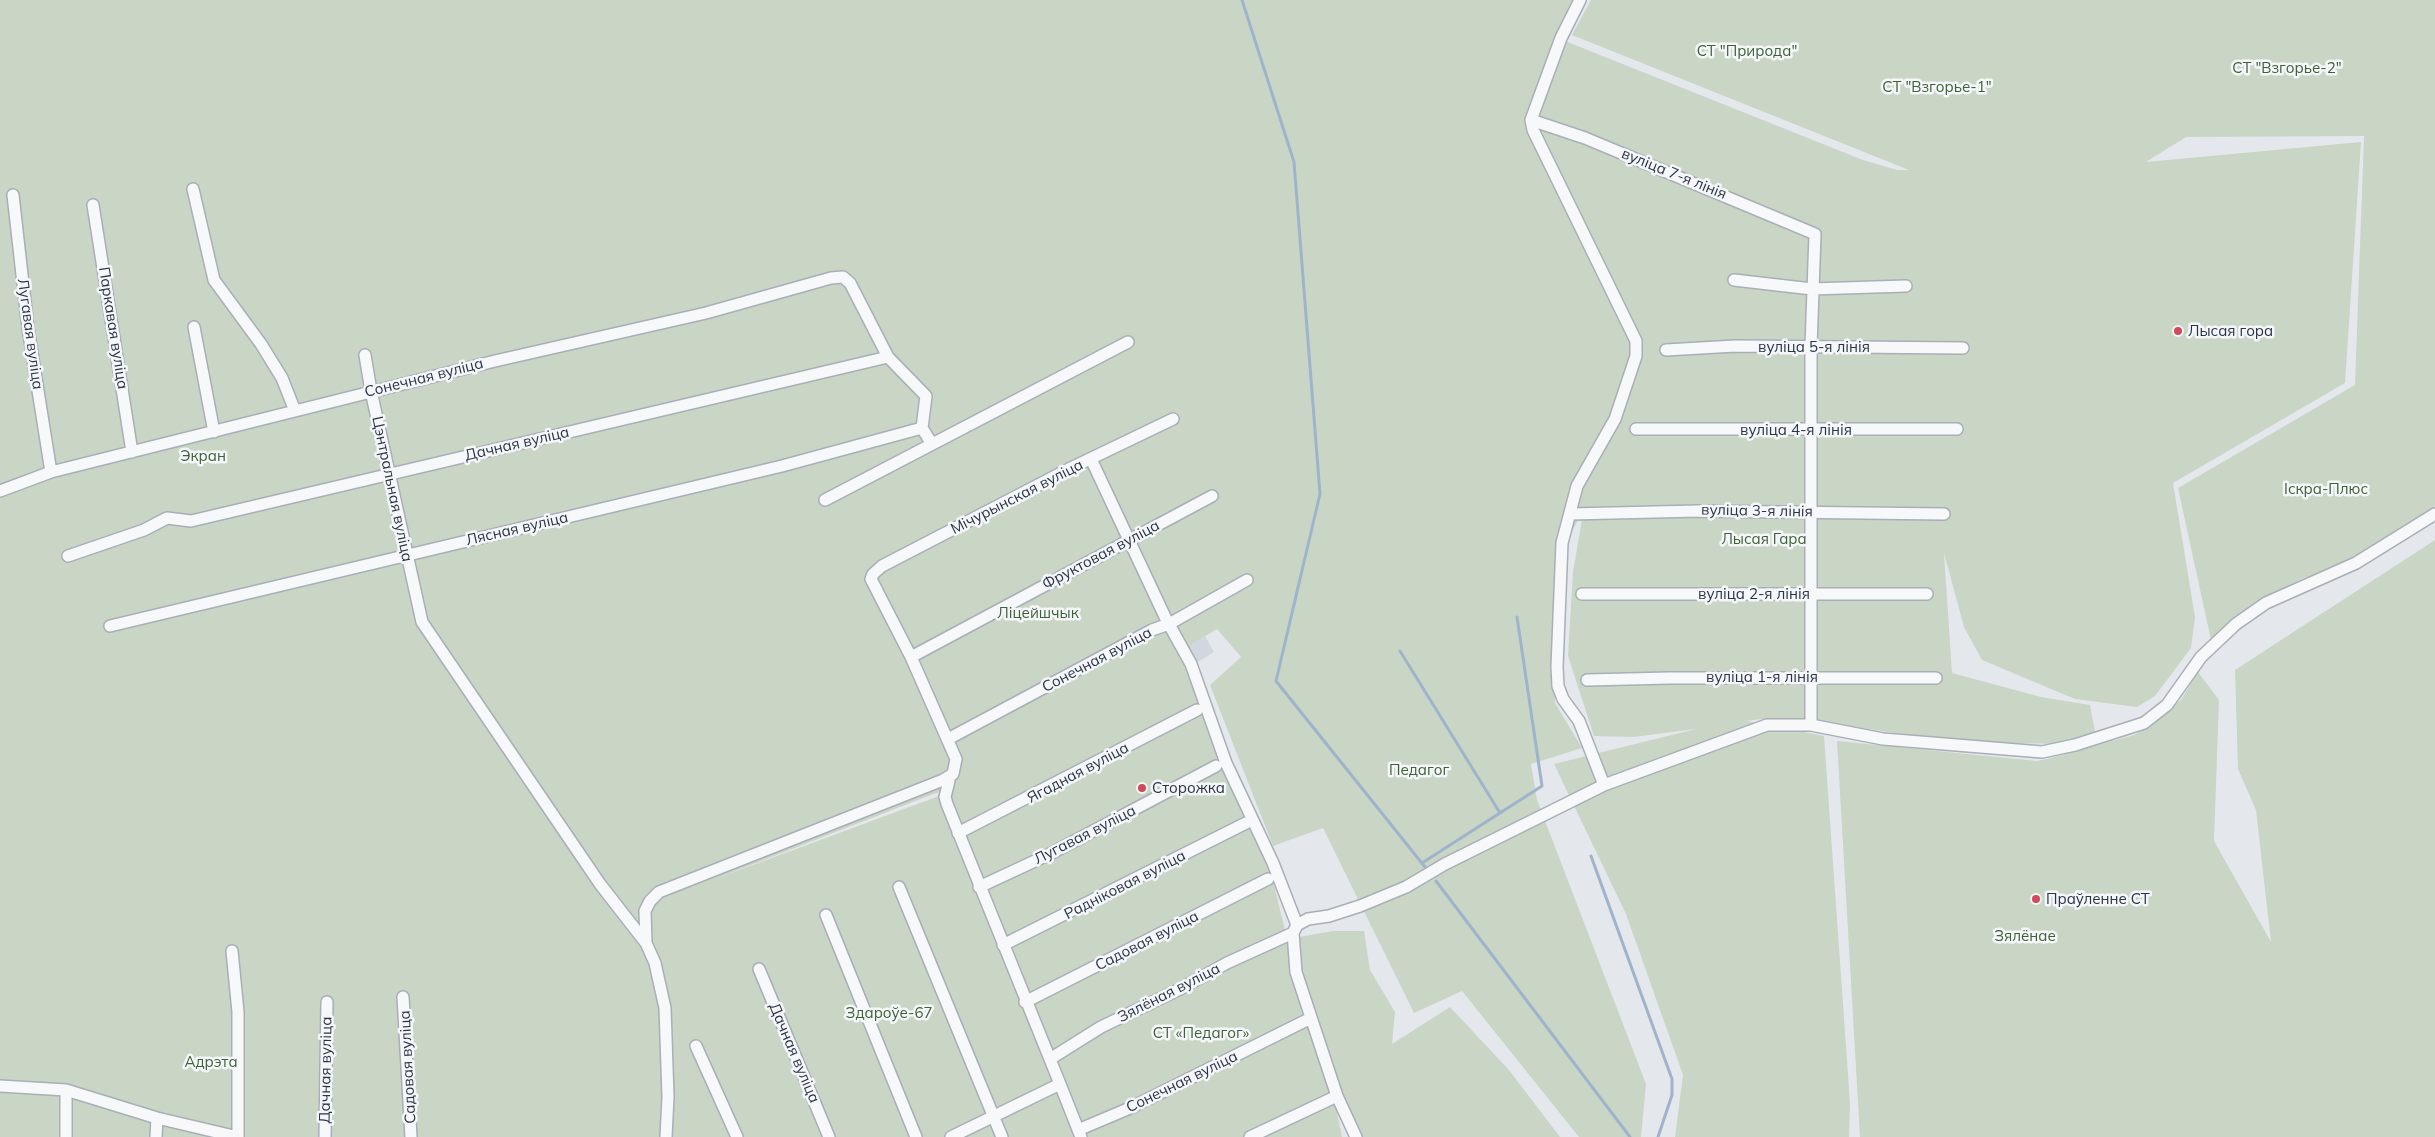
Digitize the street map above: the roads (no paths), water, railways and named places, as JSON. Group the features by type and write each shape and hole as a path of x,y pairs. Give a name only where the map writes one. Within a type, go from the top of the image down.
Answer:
{"street":[{"path":"1580,0 1561,38 1531,120 1533,130 1636,341 1636,356 1614,418 1577,486 1562,543 1557,666 1558,686 1562,699 1580,721 1604,785"},
{"name":"вуліца 7-я лінія","path":"1531,120 1586,138 1815,234 1812,289"},
{"path":"193,189 214,280 261,344 277,370 294,411"},
{"name":"Лугавая вуліца","path":"13,195 27,319 51,472"},
{"name":"Паркавая вуліца","path":"93,205 132,452"},
{"name":"Сонечная вуліца","path":"0,491 51,472 371,392 706,313 831,278 843,277 850,283 888,357"},
{"path":"1734,280 1812,289 1906,286"},
{"path":"1811,725 1812,289"},
{"path":"194,328 214,432"},
{"path":"825,500 1128,342"},
{"name":"вуліца 5-я лінія","path":"1666,350 1735,346 1963,348"},
{"name":"Цэнтральная вуліца","path":"365,355 371,392 422,622 600,884 646,943"},
{"path":"888,357 926,396 922,428 932,444"},
{"name":"Дачная вуліца","path":"68,556 144,530 167,518 191,521 888,357"},
{"name":"Мічурынская вуліца","path":"911,657 873,585 871,579 873,574 882,566 1173,419"},
{"name":"Лясная вуліца","path":"110,626 782,466 922,428"},
{"name":"вуліца 4-я лінія","path":"1636,430 1957,429"},
{"path":"1091,459 1128,541 1191,664 1226,763 1273,863 1295,929 1296,972 1337,1096 1356,1137"},
{"name":"Фруктовая вуліца","path":"911,657 1212,496"},
{"name":"вуліца 3-я лінія","path":"1570,514 1698,511 1944,514"},
{"name":"Зялёная вуліца","path":"1050,1060 1102,1027 1175,992 1227,963 1295,929 1308,919 1329,916 1360,906 1406,886 1445,864 1604,785 1767,725 1811,725 1883,739 2042,752 2075,745 2144,723 2167,705 2201,658 2236,624 2266,603 2356,563 2435,514"},
{"name":"Сонечная вуліца","path":"948,739 1152,630 1169,624 1247,580"},
{"name":"вуліца 2-я лінія","path":"1582,594 1927,594"},
{"path":"666,1137 668,1097 666,1008 655,963 646,943 645,912 650,901 659,892 944,780 953,774 956,767 956,759 911,657"},
{"name":"вуліца 1-я лінія","path":"1587,680 1810,677 1936,678"},
{"name":"Ягадная вуліца","path":"958,833 1197,710"},
{"name":"Лугавая вуліца","path":"979,887 1050,854 1216,766"},
{"path":"944,780 949,781 945,797 958,833 1079,1133"},
{"name":"Радніковая вуліца","path":"1003,945 1246,824"},
{"name":"Садовая вуліца","path":"1025,1002 1268,879"},
{"path":"899,887 1002,1137"},
{"path":"826,915 916,1137"},
{"path":"0,1086 66,1090 157,1118 238,1137 238,1012 232,951"},
{"name":"Дачная вуліца","path":"759,968 829,1137"},
{"name":"Садовая вуліца","path":"404,997 411,1137"},
{"name":"Дачная вуліца","path":"324,1137 327,1002"},
{"name":"Сонечная вуліца","path":"1079,1133 1311,1018"},
{"path":"696,1046 737,1137"},
{"path":"951,1137 992,1115 1060,1084"},
{"path":"66,1090 66,1137"},
{"path":"1250,1137 1337,1096"},
{"path":"156,1137 157,1118"}],"waterway":[{"path":"1242,0 1294,162 1320,494 1276,681 1425,867"},
{"path":"1422,863 1542,786 1517,617"},
{"path":"1400,651 1500,813"},
{"path":"1591,856 1672,1079 1672,1095 1658,1137"},
{"path":"1436,881 1630,1137"}],"place":[{"name":"Лысая гора","path":"2178,331"},
{"name":"Сторожка","path":"1142,788"},
{"name":"Праўленне СТ","path":"2036,899"}],"park label":[{"name":"СТ \"Природа\"","path":"1747,51"},
{"name":"СТ \"Взгорье-2\"","path":"2287,68"},
{"name":"СТ \"Взгорье-1\"","path":"1937,87"},
{"name":"Экран","path":"203,456"},
{"name":"Іскра-Плюс","path":"2326,489"},
{"name":"Лысая Гара","path":"1764,539"},
{"name":"Ліцейшчык","path":"1038,613"},
{"name":"Педагог","path":"1419,770"},
{"name":"Зялёнае","path":"2025,936"},
{"name":"Здароўе-67","path":"889,1013"},
{"name":"СТ «Педагог»","path":"1201,1033"},
{"name":"Адрэта","path":"211,1062"}]}
